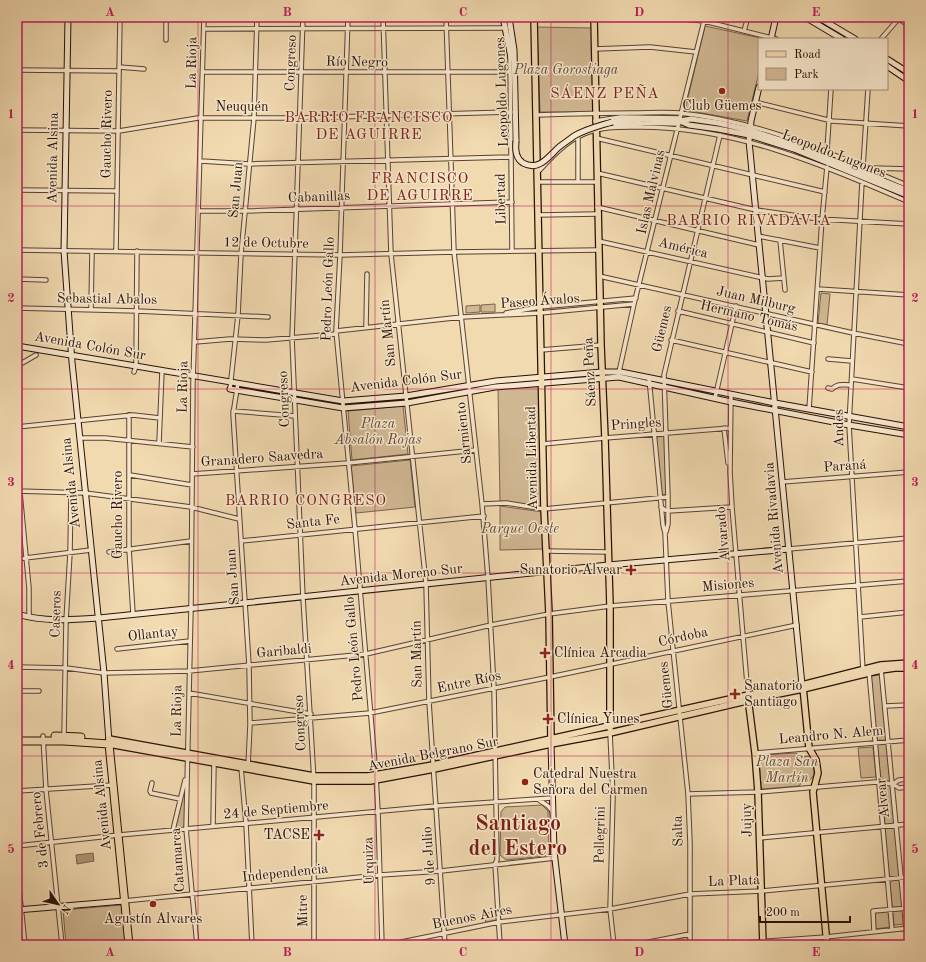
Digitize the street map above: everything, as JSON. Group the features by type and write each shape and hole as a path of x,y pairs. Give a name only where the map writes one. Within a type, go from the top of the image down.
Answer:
{"highway":[{"name":"Avenida Belgrano Sur","path":"17,736 43,739 109,742"},
{"name":"Avenida Belgrano Sur","path":"17,741 64,736 109,742"},
{"name":"Avenida Alsina","path":"109,742 129,945"}],"main road":[{"name":"Avenida Alsina","path":"68,17 64,250 72,356 99,618 109,742"},
{"name":"Leopoldo Lugones","path":"503,17 515,84"},
{"name":"Leopoldo Lugones","path":"509,17 514,50 517,156 519,160 528,165 542,163 560,146 576,135 594,127 612,122 645,120 679,121 749,133 796,145 909,191"},
{"name":"Avenida Libertad","path":"534,17 544,509 549,614 552,811 555,858 565,945"},
{"name":"Sáenz Peña","path":"594,17 598,250 602,379 606,438 607,552 610,606 610,726"},
{"path":"772,38 776,17"},
{"path":"805,17 835,37"},
{"path":"818,17 853,38"},
{"path":"888,59 909,73"},
{"path":"888,67 909,81"},
{"name":"Avenida Rivadavia","path":"758,90 749,133 752,175 776,410 792,591 797,625 809,748 816,762 818,776 813,792 827,945"},
{"name":"Leopoldo Lugones","path":"749,133 794,149 909,196"},
{"name":"Avenida Colón Sur","path":"17,346 135,369 162,371 342,401 406,396 469,385 602,372 620,372 775,403 909,427"},
{"name":"Avenida Colón Sur","path":"230,389 343,408 407,403 495,387 621,377 731,402 909,434"},
{"name":"Avenida Moreno Sur","path":"17,614 29,617 66,621 303,598 667,559 789,549"},
{"path":"881,667 909,663"},
{"path":"881,667 909,668"},
{"name":"Avenida Belgrano Sur","path":"109,742 314,778 376,778 551,741 610,726 803,687 881,667"},
{"name":"Jujuy","path":"748,698 758,792 763,943"},
{"name":"Avenida Belgrano Sur","path":"551,741 610,733 680,713"},
{"name":"Pellegrini","path":"610,726 610,733"},
{"name":"Avenida Belgrano Sur","path":"187,756 214,763 241,765"},
{"name":"Independencia","path":"19,910 124,901"}],"street":[{"name":"Gaucho Rivero","path":"116,251 120,17"},
{"path":"166,17 166,40"},
{"name":"La Rioja","path":"187,756 191,608 194,377 204,17"},
{"name":"San Juan","path":"230,389 238,315 241,254 254,118 257,17"},
{"name":"Congreso","path":"303,17 292,338 303,598 314,778"},
{"name":"Pedro León Gallo","path":"348,17 336,332 355,529 376,778"},
{"name":"San Martín","path":"383,17 391,254 426,584 429,702 433,767"},
{"name":"Sarmiento","path":"446,17 454,252 484,516 491,625 494,688 497,860 495,864 500,945"},
{"path":"664,17 704,19 768,38"},
{"path":"744,31 748,17"},
{"path":"882,38 898,18 909,26"},
{"name":"Islas Malvinas","path":"620,372 634,304 704,19"},
{"path":"204,29 506,28"},
{"path":"594,49 650,47 696,52"},
{"name":"Libertad","path":"510,50 512,251"},
{"path":"17,70 144,69"},
{"name":"Río Negro","path":"203,72 510,72"},
{"path":"827,151 831,90"},
{"path":"864,167 868,90"},
{"path":"755,102 829,120 909,126"},
{"name":"Neuquén","path":"17,130 119,131 202,118 300,118 511,112"},
{"path":"537,115 680,113 718,118 749,133 909,202"},
{"path":"595,121 605,118 621,117 679,121"},
{"path":"537,173 558,152 578,137 596,130 625,124 679,121"},
{"path":"605,128 666,127 720,135 749,133 794,139 827,151 909,186"},
{"name":"Güemes","path":"665,533 668,524 668,497 664,375 720,135"},
{"path":"578,137 578,182"},
{"path":"596,138 825,192"},
{"path":"200,161 249,164 511,157"},
{"path":"809,409 827,167"},
{"path":"869,170 872,168 909,169"},
{"path":"597,173 756,210 822,219 909,224"},
{"path":"537,182 597,182"},
{"name":"Andes","path":"862,182 849,424 860,617 866,671"},
{"path":"17,190 117,191"},
{"name":"Cabanillas","path":"198,210 246,211 512,202"},
{"path":"598,207 759,245"},
{"path":"538,215 598,214"},
{"path":"758,236 820,248"},
{"path":"780,240 785,290"},
{"name":"América","path":"598,241 648,251 762,278 784,278"},
{"name":"12 de Octubre","path":"17,250 296,255 539,251"},
{"path":"539,251 598,250"},
{"path":"91,310 92,251"},
{"path":"135,369 137,251"},
{"path":"366,327 367,274"},
{"name":"Juan Milburg","path":"599,276 766,314 908,344"},
{"path":"17,279 46,280"},
{"path":"818,289 909,295"},
{"name":"Paseo Ávalos","path":"195,342 235,340 261,341 292,338 366,327 600,304 636,298"},
{"name":"Paseo Ávalos","path":"600,304 634,304"},
{"path":"715,398 736,306"},
{"name":"Sebastial Abalos","path":"17,308 268,316"},
{"name":"Hermano Tomás","path":"678,311 814,343"},
{"path":"909,328 909,379"},
{"path":"671,340 812,372"},
{"path":"541,350 601,345"},
{"path":"17,366 36,355"},
{"path":"828,360 852,361"},
{"path":"159,443 162,371"},
{"name":"Güemes","path":"649,378 661,508 665,533 668,601 680,713"},
{"path":"852,379 909,388"},
{"name":"San Juan","path":"238,384 233,411 249,665 250,724 248,766"},
{"path":"828,388 832,389 839,384 851,385"},
{"name":"Alvarado","path":"731,394 730,472 748,698"},
{"path":"233,411 295,416"},
{"path":"17,427 129,415 160,418"},
{"name":"Gaucho Rivero","path":"129,415 129,549 133,614"},
{"path":"724,428 730,472"},
{"name":"Pringles","path":"543,444 730,428"},
{"name":"Granadero Saavedra","path":"80,438 129,440 193,448"},
{"name":"Granadero Saavedra","path":"192,474 348,463 476,450"},
{"path":"17,461 18,491 29,588 29,617"},
{"name":"Paraná","path":"782,482 909,472"},
{"path":"130,476 192,485"},
{"path":"18,491 85,493 192,507 240,519"},
{"name":"Caseros","path":"64,736 66,621 70,553 71,492"},
{"path":"482,504 506,503 544,509 668,497"},
{"path":"661,508 668,510 732,507"},
{"name":"Santa Fe","path":"241,541 484,516"},
{"path":"789,549 909,538"},
{"path":"109,552 191,541"},
{"path":"17,559 91,550"},
{"path":"546,552 607,552"},
{"name":"Misiones","path":"549,614 610,606 740,594 909,581"},
{"path":"860,617 909,612"},
{"name":"Garibaldi","path":"17,667 66,668 104,673 189,671 307,660 366,654 491,625 549,614"},
{"name":"Córdoba","path":"550,678 674,650 797,625"},
{"name":"Ollantay","path":"117,649 190,641"},
{"name":"Alvear","path":"881,667 908,929"},
{"name":"Alvear","path":"866,671 876,743 892,930"},
{"name":"Entre Ríos","path":"250,724 310,716 370,713 550,678"},
{"path":"17,691 39,692"},
{"path":"189,693 250,703 310,716"},
{"path":"885,706 909,705"},
{"name":"Salta","path":"680,713 688,794 690,843 690,945"},
{"name":"Pellegrini","path":"610,733 613,798 610,909 614,945"},
{"name":"3 de Febrero","path":"43,739 46,790 62,945"},
{"name":"Leandro N. Alem","path":"755,753 909,740"},
{"name":"Catamarca","path":"187,756 186,829 197,945"},
{"path":"213,826 214,763"},
{"path":"241,765 246,824 248,889 252,945"},
{"name":"9 de Julio","path":"433,767 445,945"},
{"name":"Catamarca","path":"173,830 186,774"},
{"name":"Mitre","path":"314,778 314,945"},
{"name":"Urquiza","path":"376,778 382,945"},
{"path":"893,784 899,780 909,779"},
{"path":"688,794 758,792 879,782 893,784 899,788 909,787"},
{"path":"152,783 151,793 180,799"},
{"path":"17,791 114,785"},
{"name":"24 de Septiembre","path":"17,846 213,826 436,806 552,798"},
{"path":"538,800 548,806 552,811"},
{"path":"760,838 909,824"},
{"name":"Independencia","path":"124,901 380,875 441,871 555,858"},
{"path":"17,868 19,910 25,945"},
{"name":"La Plata","path":"561,914 610,909 690,894 762,892 909,877"},
{"path":"874,931 873,911 907,908"},
{"name":"Buenos Aires","path":"387,945 499,922 561,914"},
{"path":"715,945 763,943 874,931 908,929"},
{"path":"634,945 690,934"}],"green space":[{"name":"Club Güemes","path":"705,26 760,38 758,38 758,76 747,121 685,110"},
{"name":"Plaza Gorostiaga","path":"537,27 592,28 593,112 540,112"},
{"path":"821,293 830,294 827,325 818,323"},
{"path":"495,304 495,312 481,312 481,305"},
{"path":"480,305 480,312 466,313 466,306"},
{"path":"541,385 543,508 500,501 498,389"},
{"name":"Plaza Absalón Rojas","path":"403,406 408,454 352,460 348,411"},
{"path":"665,436 666,494 662,495 656,438"},
{"path":"410,460 415,507 356,513 351,466"},
{"name":"Parque Oeste","path":"500,506 542,512 543,549 500,550"},
{"path":"880,675 904,924 894,925 885,835 884,789 880,773 871,676"},
{"path":"873,747 876,777 861,778 858,748"},
{"name":"Plaza San Martín","path":"796,753 801,757 810,756 814,762 814,775 809,781 802,782 799,786 763,789 761,787 759,759 762,755"},
{"path":"185,785 185,827 175,828"},
{"path":"542,805 548,811 549,851 545,856 506,860 500,855 501,812 505,807"},
{"path":"122,905 126,945 66,945 63,910"},
{"path":"889,911 890,927 875,929 874,913"},
{"path":"496,912 497,920 486,922 483,913"},
{"path":"688,937 688,945 634,945"}],"shaded area":[{"path":"93,853 94,861 77,864 76,855"}],"waterway":[{"path":"811,17 848,38"},
{"path":"888,63 909,77"}],"place":[{"name":"Club Güemes","path":"722,91"},
{"name":"Sanatorio Alvear","path":"631,570"},
{"name":"Clínica Arcadia","path":"545,653"},
{"name":"Sanatorio Santiago","path":"735,694"},
{"name":"Clínica Yunes","path":"548,719"},
{"name":"Catedral Nuestra Señora del Carmen","path":"525,782"},
{"name":"TACSE","path":"319,835"},
{"name":"Agustín Alvares","path":"153,904"}],"district":[{"name":"SÁENZ PEÑA","path":"605,94"},
{"name":"BARRIO FRANCISCO DE AGUIRRE","path":"369,126"},
{"name":"FRANCISCO DE AGUIRRE","path":"420,188"},
{"name":"BARRIO RIVADAVIA","path":"749,221"},
{"name":"BARRIO CONGRESO","path":"306,501"},
{"name":"Santiago del Estero","path":"518,836"}]}
